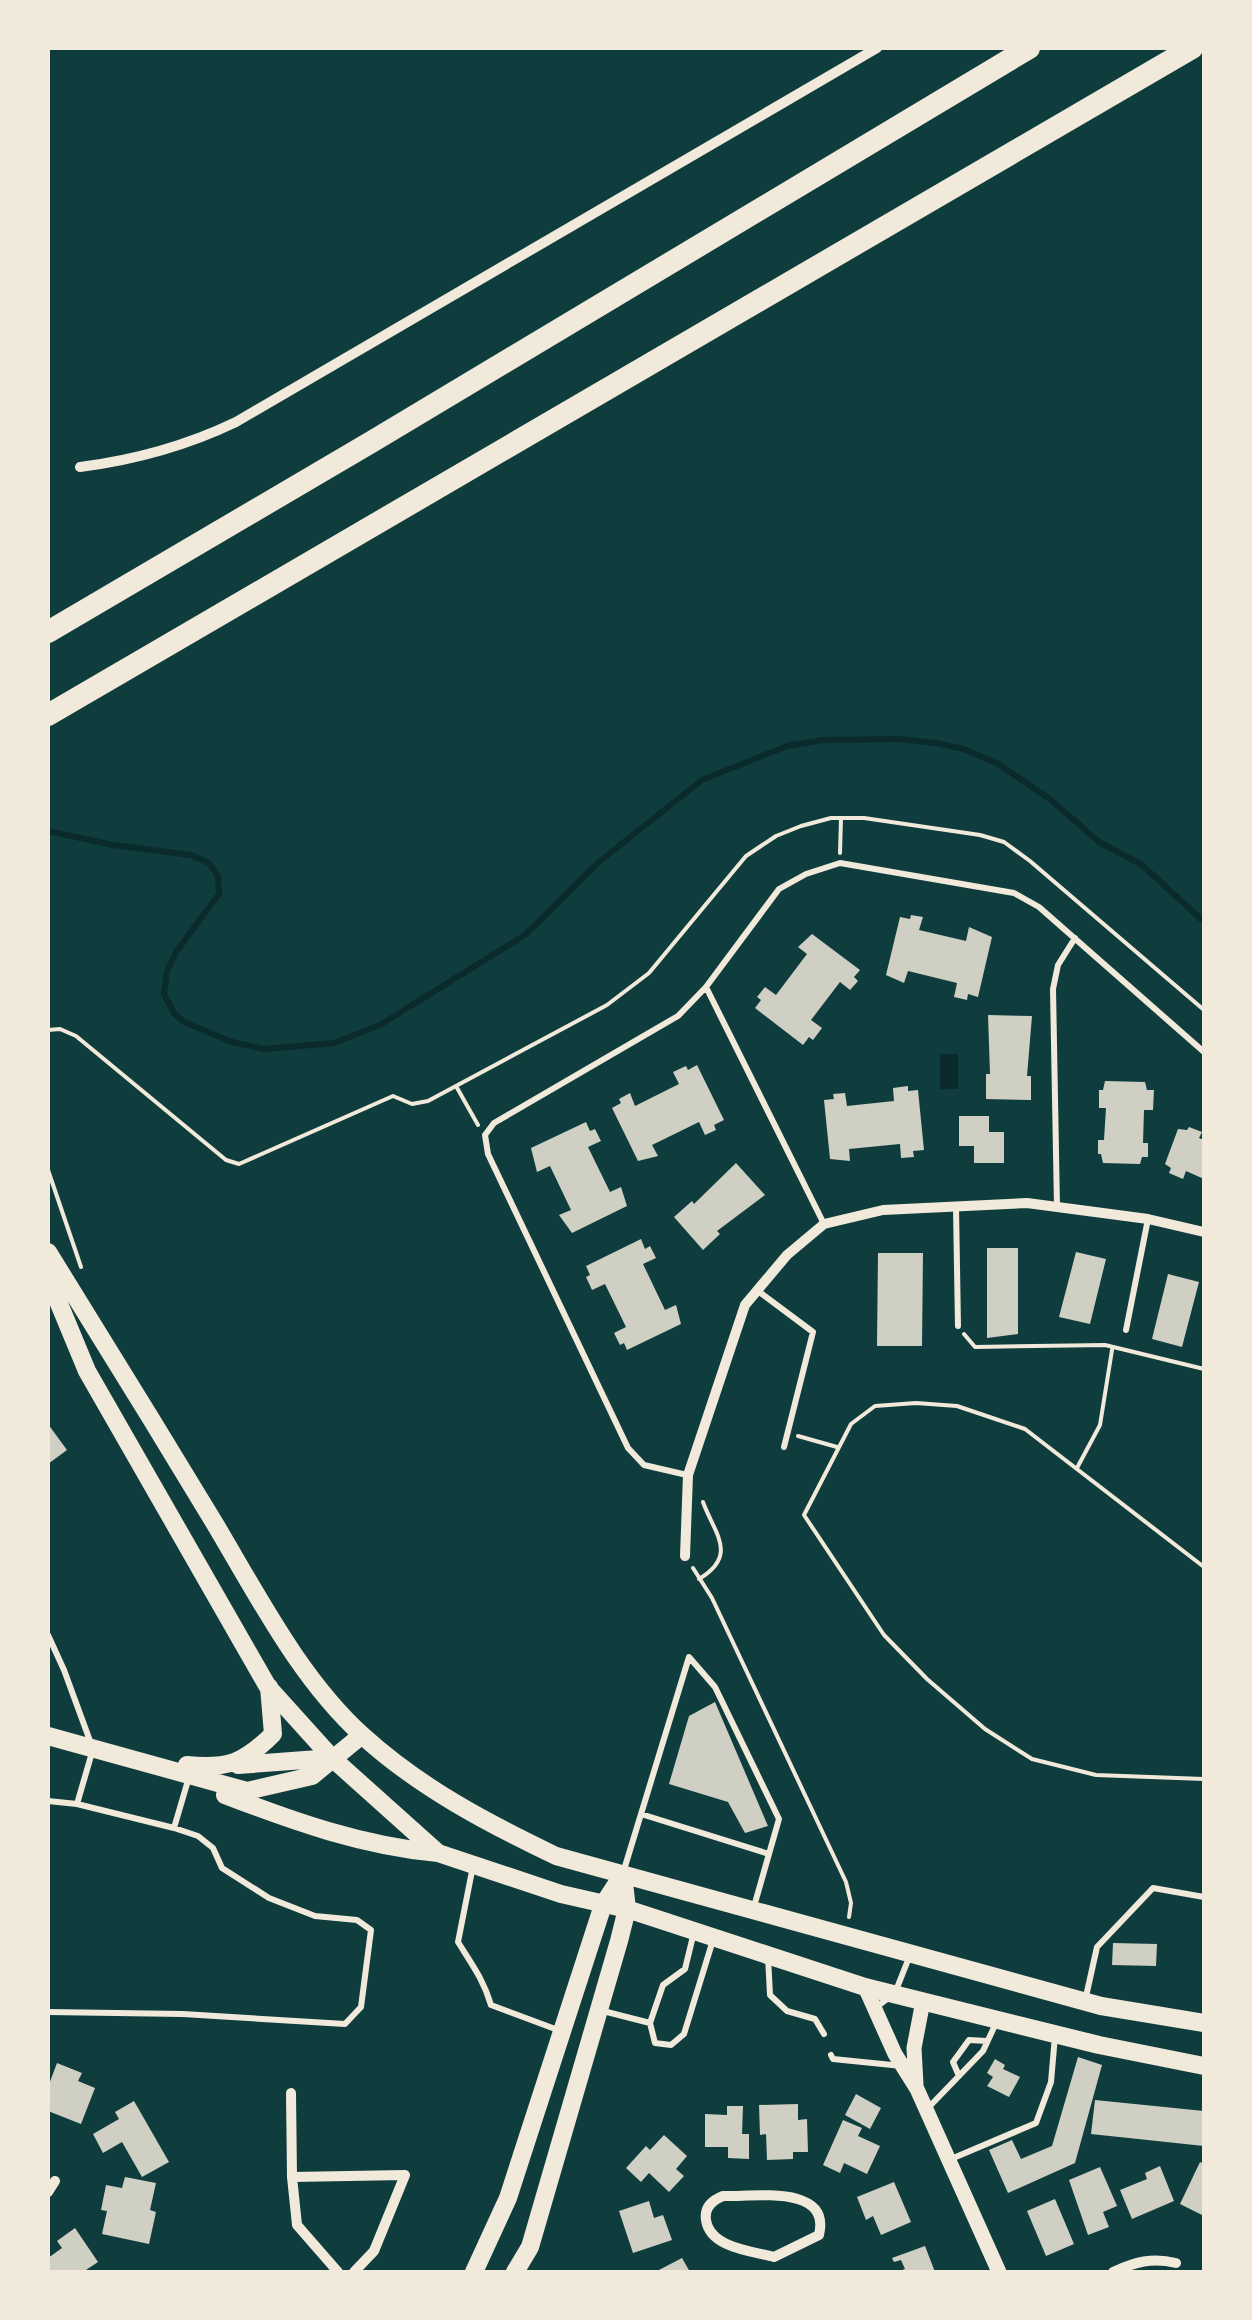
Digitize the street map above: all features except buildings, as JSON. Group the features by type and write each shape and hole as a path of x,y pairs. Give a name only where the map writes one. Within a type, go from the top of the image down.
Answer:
{"highway":[{"path":"48,632 1029,48"},
{"path":"48,715 1192,48"}],"main road":[{"path":"48,1252 276,1624 321,1690 362,1735 421,1782 487,1824 556,1856 1085,2001 1204,2023"},
{"path":"48,1277 87,1372 268,1687 332,1758 438,1853"},
{"path":"228,1766 250,1755 273,1734 268,1687"},
{"path":"188,1778 247,1790 312,1776 362,1735"},
{"path":"48,1736 131,1758 281,1817 357,1840 438,1853 627,1909 865,1987 896,1992 920,2010 997,2020 1204,2066"},
{"path":"131,1758 209,1767 332,1758"},
{"path":"474,2272 508,2198 603,1905 623,1874"},
{"path":"515,2272 530,2247 627,1909 623,1874"}],"street":[{"path":"80,467 157,452 198,440 236,422 876,48"},
{"path":"684,1556 688,1475 745,1305 786,1255 824,1224 883,1210 1026,1204 1148,1219 1204,1232"},
{"path":"865,1987 926,2110 998,2272"},
{"path":"916,2089 914,2048 920,2010"},
{"path":"291,2092 297,2225 338,2272"},
{"path":"292,2176 405,2174 374,2252 354,2272"},
{"path":"48,2192 55,2182"},
{"path":"724,2196 793,2198 813,2205 822,2223 819,2235 774,2257 721,2242 712,2235 705,2212 712,2200 724,2196"},
{"path":"774,2257 778,2272"},
{"path":"1113,2272 1158,2258 1176,2262"}],"lane":[{"path":"688,1475 644,1464 628,1448 488,1154 485,1135 494,1123 678,1016 706,987 779,890 806,874 840,863 1014,893 1038,906 1204,1052"},
{"path":"1057,1208 1054,990 1058,965 1075,938"},
{"path":"706,987 824,1224"},
{"path":"956,1207 958,1326"},
{"path":"1126,1330 1148,1219"},
{"path":"756,1291 814,1332 784,1447"},
{"path":"48,1635 93,1749 77,1804"},
{"path":"623,1874 688,1656 715,1686 779,1819 753,1910"},
{"path":"174,1828 188,1778"},
{"path":"48,1801 77,1804 198,1836 214,1848 222,1868 270,1898 315,1916 357,1920 371,1930 361,2008 344,2024 184,2014 48,2012"},
{"path":"641,1814 769,1854"},
{"path":"473,1865 458,1942 488,1989 488,2001 561,2031"},
{"path":"1085,2001 1097,1947 1153,1888 1204,1898"},
{"path":"694,1931 685,1969 663,1985 650,2023 655,2043 671,2045 684,2034 714,1938"},
{"path":"875,2008 896,1992 911,1954"},
{"path":"768,1956 770,1995 787,2011 815,2019 824,2034"},
{"path":"599,2010 650,2023"},
{"path":"926,2110 960,2076 987,2041 997,2020"},
{"path":"948,2160 1036,2123 1052,2082 1056,2034"},
{"path":"960,2076 953,2062 961,2049 969,2040 987,2041"},
{"path":"831,2055 854,2063 902,2066"}],"path":[{"path":"840,863 841,818"},
{"path":"48,1030 76,1036 226,1160 240,1164 393,1096 412,1104 428,1101 607,1005 649,972 746,856 776,836 801,826 841,818 980,835 1004,842 1204,1010"},
{"path":"456,1086 485,1135"},
{"path":"48,1170 81,1267"},
{"path":"958,1326 975,1348 1104,1344 1204,1368"},
{"path":"1077,1468 1100,1424 1113,1348"},
{"path":"1204,1567 1025,1428 957,1406 875,1406 851,1424 804,1515 884,1635 927,1680 985,1729 1032,1758 1096,1775 1204,1779"},
{"path":"788,1433 837,1447"},
{"path":"699,1579 719,1560 722,1541 702,1497"},
{"path":"684,1556 712,1598 846,1882 851,1903 848,1919"}],"water":[{"path":"940,1054 958,1054 958,1089 940,1089"}],"waterway":[{"path":"48,831 113,845 191,855 209,863 218,876 219,894 176,952 167,971 164,994 184,1022 232,1042 264,1049 334,1043 380,1025 525,935 600,861 702,780 787,746 823,740 899,739 936,743 964,749 998,764 1050,799 1099,842 1142,865 1204,918"}]}
